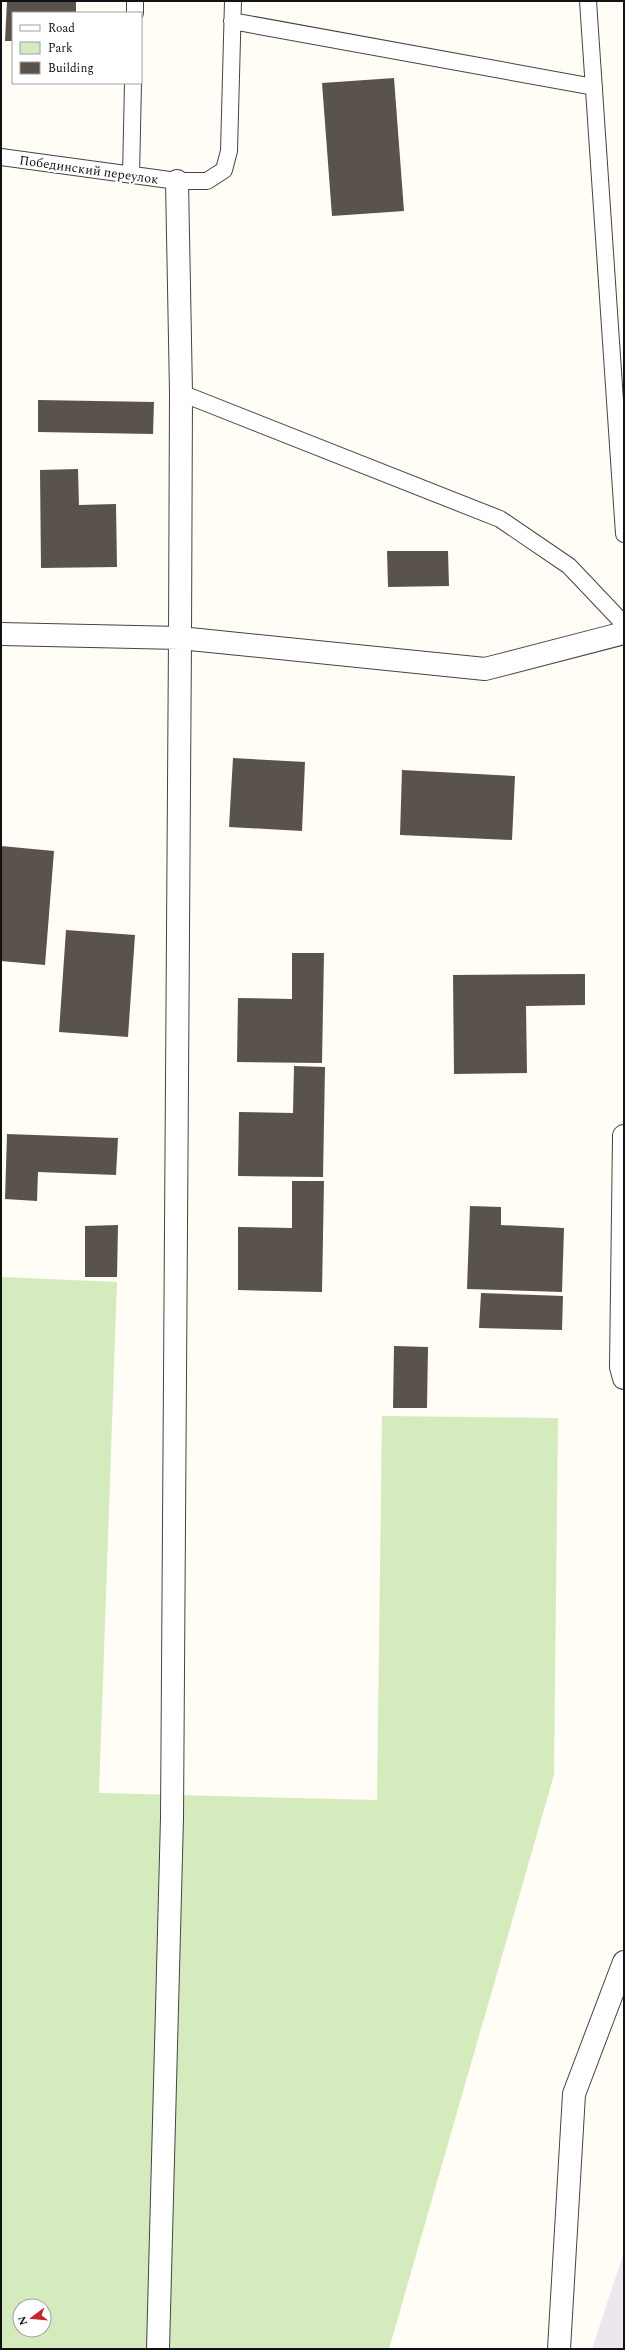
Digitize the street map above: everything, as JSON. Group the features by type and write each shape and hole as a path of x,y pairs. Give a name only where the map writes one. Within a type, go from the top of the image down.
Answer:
{"street":[{"path":"158,2349 172,1818 181,393 177,181"},
{"path":"1,634 180,638 485,669 624,633"},
{"path":"624,1136 621,1367 624,1378"},
{"path":"559,2349 574,2094 624,1962"}],"lane":[{"path":"135,1 135,12"},
{"name":"Побединский переулок","path":"3,157 177,181 207,181 224,170 229,151 233,1"},
{"path":"588,1 624,534"},
{"path":"232,20 594,87"},
{"path":"131,175 133,84"},
{"path":"181,393 500,519 569,566 624,624"}],"shaded area":[{"path":"624,2252 624,2349 592,2349"}],"green space":[{"path":"1,1277 117,1282 99,1793 377,1800 382,1416 558,1418 554,1775 389,2349 1,2349"}],"building":[{"path":"7,1 76,1 76,12 12,12 12,41 5,41"},
{"path":"394,78 404,211 332,216 322,83"},
{"path":"38,400 154,402 153,434 38,432"},
{"path":"78,469 79,505 116,504 117,567 41,568 40,470"},
{"path":"387,551 448,551 449,586 388,587"},
{"path":"233,758 305,762 302,831 229,827"},
{"path":"402,770 515,776 512,840 400,835"},
{"path":"1,846 54,851 45,965 1,961"},
{"path":"66,930 135,935 128,1037 59,1032"},
{"path":"292,953 324,953 322,1063 237,1062 238,998 292,999"},
{"path":"585,974 585,1005 526,1006 527,1073 454,1074 453,975"},
{"path":"294,1066 325,1067 323,1177 238,1176 239,1112 293,1113"},
{"path":"7,1134 118,1138 116,1175 38,1172 37,1201 5,1199"},
{"path":"292,1181 324,1181 322,1292 238,1290 238,1227 292,1228"},
{"path":"470,1206 501,1207 501,1225 564,1228 562,1292 467,1289"},
{"path":"118,1225 117,1277 85,1277 85,1226"},
{"path":"481,1293 563,1296 562,1330 479,1328"},
{"path":"394,1346 428,1347 427,1408 393,1408"}]}
